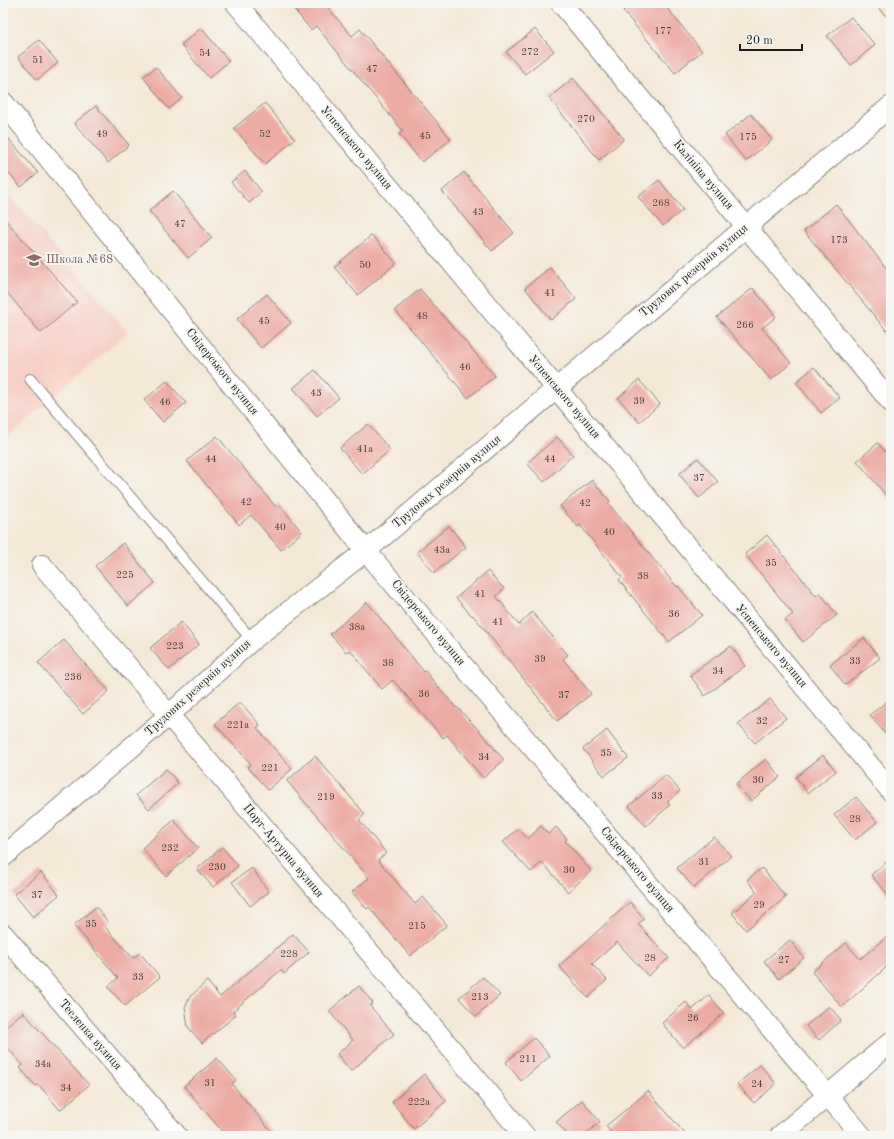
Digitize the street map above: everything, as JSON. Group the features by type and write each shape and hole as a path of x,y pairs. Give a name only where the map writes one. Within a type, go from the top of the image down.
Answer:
{"street":[{"name":"Успенського вулиця","path":"236,3 891,791"},
{"name":"Калініна вулиця","path":"561,3 891,402"},
{"name":"Свідерського вулиця","path":"3,102 366,550 862,1136"},
{"name":"Трудових резервів вулиця","path":"3,856 168,716 252,640 366,550 746,227 891,106"},
{"name":"Порт-Артурна вулиця","path":"42,565 168,716 525,1136"},
{"name":"Тесленка вулиця","path":"3,934 177,1136"},
{"path":"780,1136 891,1042"}],"lane":[{"path":"30,379 252,640"}],"shaded area":[{"name":"Школа №68","path":"3,188 128,332 3,441"}],"building":[{"path":"289,3 324,3 352,36 360,29 451,139 422,162 399,134 403,131 316,26 311,30"},
{"path":"632,3 663,3 702,51 675,73 623,11"},
{"path":"851,17 875,45 851,65 827,36"},
{"path":"201,28 229,61 209,78 181,45"},
{"path":"535,29 554,51 525,74 506,52"},
{"path":"39,40 58,63 37,80 18,57"},
{"path":"156,67 182,98 169,109 143,77"},
{"path":"573,78 624,139 599,160 549,98"},
{"path":"265,103 295,139 265,164 234,128"},
{"path":"96,106 129,145 108,163 74,123"},
{"path":"751,114 772,140 746,161 725,135"},
{"path":"3,132 38,173 21,187 3,167"},
{"path":"245,171 262,192 249,203 231,182"},
{"path":"464,172 514,233 492,251 442,191"},
{"path":"659,180 683,210 663,226 638,197"},
{"path":"173,191 212,238 188,258 149,211"},
{"path":"836,204 891,274 891,336 804,231"},
{"path":"3,217 77,302 41,333 3,288"},
{"path":"372,235 396,263 358,295 334,267"},
{"path":"550,267 576,299 551,320 525,288"},
{"path":"753,288 776,317 762,328 791,363 771,380 717,317"},
{"path":"420,289 495,376 468,398 395,310"},
{"path":"267,294 291,323 261,348 237,319"},
{"path":"814,367 840,398 821,413 796,382"},
{"path":"315,370 339,398 317,416 293,388"},
{"path":"639,380 660,404 639,422 618,398"},
{"path":"167,381 186,403 163,422 144,400"},
{"path":"368,424 390,450 362,474 340,448"},
{"path":"217,436 276,507 279,504 302,532 281,550 251,515 239,525 187,461"},
{"path":"557,437 573,455 544,482 527,463"},
{"path":"878,443 891,459 891,501 857,461"},
{"path":"698,458 718,482 699,498 679,474"},
{"path":"592,480 610,501 608,503 650,555 702,615 669,642 619,580 622,577 580,525 578,527 560,506"},
{"path":"449,526 466,547 434,573 417,552"},
{"path":"767,535 816,596 820,593 837,615 803,642 785,620 793,614 745,554"},
{"path":"123,543 155,583 128,606 95,566"},
{"path":"488,571 504,589 496,596 519,625 532,612 568,655 563,659 591,694 557,721 473,615 472,616 456,598"},
{"path":"367,602 424,672 425,671 456,708 457,707 485,737 504,760 483,778 447,735 443,738 393,680 382,689 350,650 346,652 330,634"},
{"path":"181,622 199,644 169,670 150,648"},
{"path":"864,638 880,658 845,685 830,665"},
{"path":"64,640 109,691 83,714 38,663"},
{"path":"731,646 745,666 705,696 690,675"},
{"path":"891,698 891,741 870,715"},
{"path":"770,699 786,718 755,743 738,724"},
{"path":"240,702 260,725 257,728 292,769 268,790 247,767 251,764 215,724"},
{"path":"607,730 628,758 604,776 583,749"},
{"path":"823,755 836,771 808,793 796,777"},
{"path":"315,756 365,814 359,820 386,853 378,860 415,904 423,897 447,925 410,956 369,907 367,909 352,892 369,878 287,781"},
{"path":"766,759 780,777 751,801 736,784"},
{"path":"166,769 178,783 149,809 136,795"},
{"path":"666,775 680,791 667,802 670,805 646,826 629,806"},
{"path":"856,797 877,822 855,840 834,815"},
{"path":"174,820 198,848 166,876 142,848"},
{"path":"541,826 548,834 556,827 567,839 565,841 591,871 568,892 542,862 531,872 503,842 518,829 528,839"},
{"path":"714,837 731,856 694,888 677,868"},
{"path":"222,847 238,866 213,887 197,869"},
{"path":"891,858 891,898 871,875"},
{"path":"252,868 269,892 250,906 232,882"},
{"path":"762,868 786,897 746,930 732,913 757,892 747,880"},
{"path":"41,872 59,895 33,917 14,894"},
{"path":"630,902 644,919 638,924 669,958 648,976 617,942 592,964 607,980 588,998 559,966"},
{"path":"96,907 108,922 104,926 133,958 140,953 160,977 125,1006 108,987 118,978 74,925"},
{"path":"891,933 891,963 842,1007 812,972 846,943 860,959"},
{"path":"293,934 309,952 284,974 281,970 233,1011 236,1015 202,1043 188,1027 185,1007 190,997 207,981 220,997"},
{"path":"790,940 804,958 779,979 764,961"},
{"path":"483,977 500,995 476,1017 459,998"},
{"path":"359,986 373,1003 370,1006 394,1034 351,1071 337,1054 353,1040 329,1011"},
{"path":"709,995 724,1013 683,1048 662,1023 686,1002 692,1010"},
{"path":"829,1006 841,1020 819,1040 806,1026"},
{"path":"23,1012 89,1085 60,1110 38,1084 36,1086 20,1068 23,1065 3,1043 3,1029"},
{"path":"534,1038 550,1056 521,1081 506,1062"},
{"path":"217,1058 236,1080 232,1084 275,1136 226,1136 184,1086"},
{"path":"760,1065 776,1084 754,1103 737,1084"},
{"path":"424,1074 446,1101 414,1129 392,1102"},
{"path":"648,1091 687,1136 614,1136 606,1126"},
{"path":"582,1100 600,1122 584,1136 569,1136 556,1122"}],"place":[{"name":"Школа №68","path":"34,260"}]}
